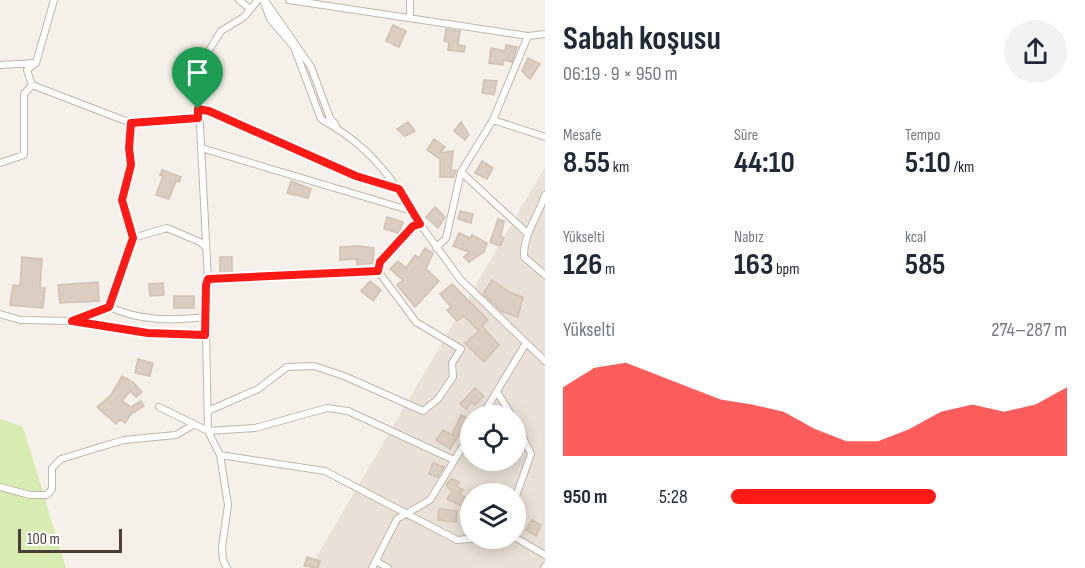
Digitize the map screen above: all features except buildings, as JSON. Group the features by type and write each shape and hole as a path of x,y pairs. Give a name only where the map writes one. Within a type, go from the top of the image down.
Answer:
{"street":[{"path":"32,85 27,70 36,63 54,0"},
{"path":"239,0 250,9"},
{"path":"227,568 223,560 222,547 228,505 220,455 208,431 205,317 208,279 198,87 208,52 221,31 244,17 258,0"},
{"path":"264,0 270,19 294,47 321,119 345,132 374,156 399,189 436,248 481,303 545,361"},
{"path":"289,0 324,3 528,36 545,34"},
{"path":"410,0 410,18"},
{"path":"436,248 446,238 461,172 493,120 528,36"},
{"path":"0,65 36,63"},
{"path":"32,85 131,123 198,118"},
{"path":"0,163 24,155 24,94 32,85"},
{"path":"198,109 209,111 356,176 399,189"},
{"path":"493,120 545,137"},
{"path":"109,307 133,238 122,200 131,165 129,148 131,123"},
{"path":"201,147 412,211"},
{"path":"461,172 527,233"},
{"path":"545,195 527,233 525,257 545,275"},
{"path":"208,411 258,389 287,368 314,366 344,376 423,411 438,399 453,377 452,363 461,349 416,322 378,271 380,262 413,226 420,224"},
{"path":"133,238 167,228 200,242 206,248"},
{"path":"208,279 378,271"},
{"path":"72,321 109,307 132,317 175,321 205,317"},
{"path":"0,314 20,320 72,321 148,333 205,335"},
{"path":"489,405 526,343"},
{"path":"497,392 505,405"},
{"path":"159,407 208,431 255,428 327,408 348,411 454,460"},
{"path":"0,487 30,495 46,495 52,489 52,468 61,459 124,440 176,435 193,425"},
{"path":"526,444 531,454 526,468"},
{"path":"388,568 374,565 397,519 430,500 460,450"},
{"path":"220,455 325,471 405,514 460,540"},
{"path":"526,544 545,555"}],"shaded area":[{"path":"545,167 545,568 310,568"}],"green space":[{"path":"0,419 23,427 66,568 0,568"}],"route":[{"path":"198,109 209,111 356,176 399,189 420,224 413,226 380,262 378,271 208,279 205,335 148,333 72,321 109,307 129,253 133,238 122,200 131,165 129,148 131,123 198,118 198,109"}]}
